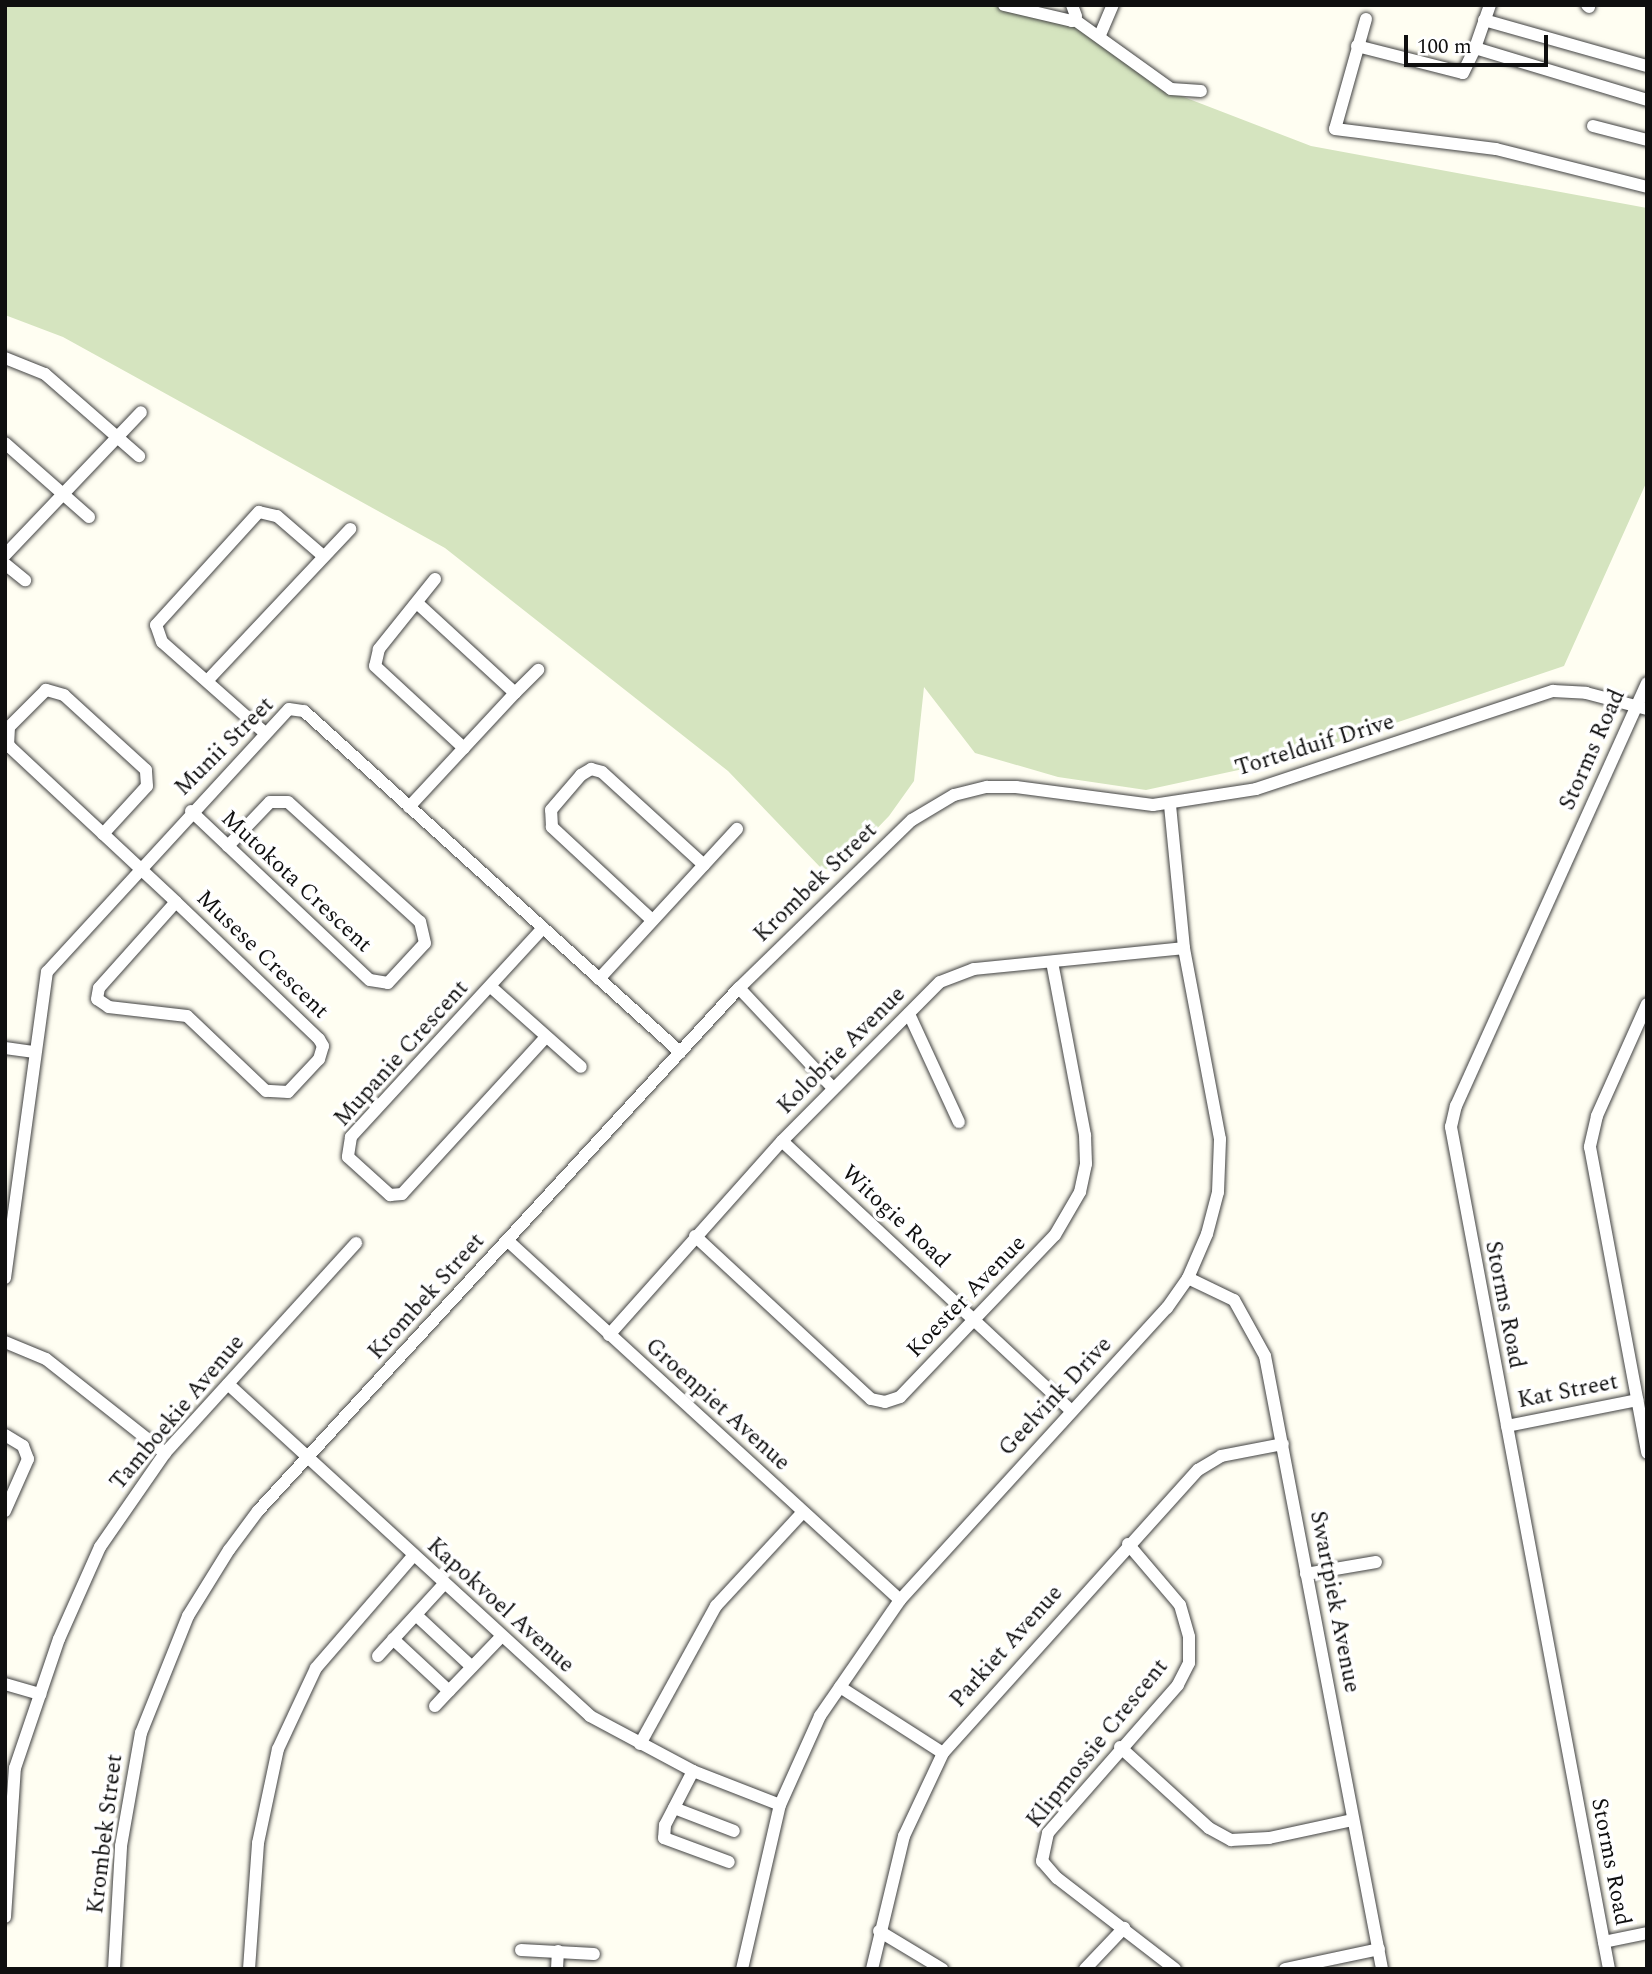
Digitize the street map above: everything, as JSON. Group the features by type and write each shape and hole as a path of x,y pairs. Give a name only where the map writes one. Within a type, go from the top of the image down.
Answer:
{"street":[{"path":"1004,5 1075,20 1100,35 1171,89 1201,91"},
{"path":"1072,5 1075,20"},
{"path":"1100,35 1113,5"},
{"path":"1357,46 1463,73 1490,5"},
{"path":"1366,19 1334,126 1338,131 1496,149 1647,187"},
{"path":"1484,20 1647,66"},
{"path":"1475,48 1647,100"},
{"path":"1593,126 1647,140"},
{"path":"5,358 45,374 139,456"},
{"path":"5,555 115,435 141,412"},
{"path":"5,443 89,517"},
{"path":"265,733 162,642 156,630 161,617 202,571 263,511 277,516 322,555"},
{"path":"207,681 322,555 350,529"},
{"path":"5,564 25,580"},
{"path":"435,579 379,649 374,666 464,748"},
{"path":"417,603 511,689"},
{"path":"409,807 464,748 511,689 538,670"},
{"name":"Storms Road","path":"1609,1969 1452,1149 1452,1118 1642,708 1647,683"},
{"name":"Musese Crescent","path":"103,834 147,786 146,770 64,695 46,690 9,727 8,744 103,834 176,902 322,1042 319,1059 288,1092 266,1091 187,1016 109,1007 97,999 99,988 176,902"},
{"name":"Tortelduif Drive","path":"987,787 1024,788 1131,804 1170,804 1286,781 1553,691 1586,692 1642,708"},
{"name":"Munii Street","path":"5,1278 47,972 139,867 286,710 304,711 680,1052"},
{"path":"652,920 552,827 551,810 581,775 591,769 602,772 704,865"},
{"name":"Krombek Street","path":"114,1969 126,1804 152,1699 206,1584 243,1530 739,988 912,820 954,795 987,787"},
{"name":"Mutokota Crescent","path":"191,811 228,846 374,982 392,981 423,947 425,930 288,802 270,802 228,846"},
{"name":"Geelvink Drive","path":"742,1969 780,1805 807,1740 840,1687 901,1600 1155,1323 1188,1278 1213,1219 1220,1160 1184,948 1170,804"},
{"path":"598,979 737,829"},
{"name":"Mupanie Crescent","path":"543,928 351,1137 347,1151 353,1163 390,1195 405,1192 546,1037"},
{"name":"Kolobrie Avenue","path":"609,1335 782,1141 940,982 961,971 1184,948"},
{"name":"Koester Avenue","path":"695,1236 875,1401 900,1397 976,1320 1068,1219 1084,1179 1085,1135 1052,962"},
{"path":"491,987 581,1067"},
{"path":"739,988 833,1088"},
{"path":"1647,1004 1643,1021 1597,1116 1590,1147 1647,1453"},
{"path":"909,1014 959,1122"},
{"path":"5,1048 35,1052"},
{"name":"Witogie Road","path":"782,1141 1072,1411"},
{"name":"Groenpiet Avenue","path":"507,1240 901,1600"},
{"name":"Tamboekie Avenue","path":"5,1917 15,1773 59,1639 100,1547 165,1453 356,1243"},
{"name":"Swartpiek Avenue","path":"1188,1278 1225,1294 1247,1317 1265,1356 1382,1969"},
{"path":"5,1342 46,1359 165,1453"},
{"name":"Kapokvoel Avenue","path":"228,1384 412,1556 590,1716 693,1771 780,1805"},
{"name":"Kat Street","path":"1507,1426 1637,1400"},
{"path":"5,1435 23,1446 28,1459 5,1511"},
{"name":"Parkiet Avenue","path":"872,1969 904,1836 943,1753 1128,1544 1205,1464 1221,1456 1283,1444"},
{"path":"640,1744 716,1606 803,1512"},
{"name":"Klipmossie Crescent","path":"1128,1544 1172,1591 1190,1650 1182,1679 1120,1747 1048,1833 1041,1852 1046,1868 1057,1878 1175,1969"},
{"path":"249,1969 258,1843 278,1749 316,1668 412,1556"},
{"path":"1306,1574 1376,1562"},
{"path":"378,1656 443,1584"},
{"path":"416,1615 472,1667"},
{"path":"435,1706 501,1637"},
{"path":"393,1639 449,1691"},
{"path":"5,1684 41,1694"},
{"path":"840,1687 943,1753"},
{"path":"1120,1747 1209,1828 1231,1840 1269,1838 1353,1820"},
{"path":"693,1771 674,1808 664,1839 729,1862"},
{"path":"674,1808 734,1831"},
{"path":"1085,1969 1124,1928"},
{"path":"879,1931 942,1969"},
{"path":"1604,1942 1647,1933"},
{"path":"1285,1969 1379,1949"},
{"path":"521,1950 594,1954"},
{"path":"557,1969 558,1951"}],"green space":[{"path":"5,5 990,5 1100,29 1176,94 1311,146 1647,208 1647,481 1564,666 1289,759 1146,790 1058,777 975,753 924,687 914,781 889,816 836,871 821,868 728,771 445,548 63,337 5,315"}]}
